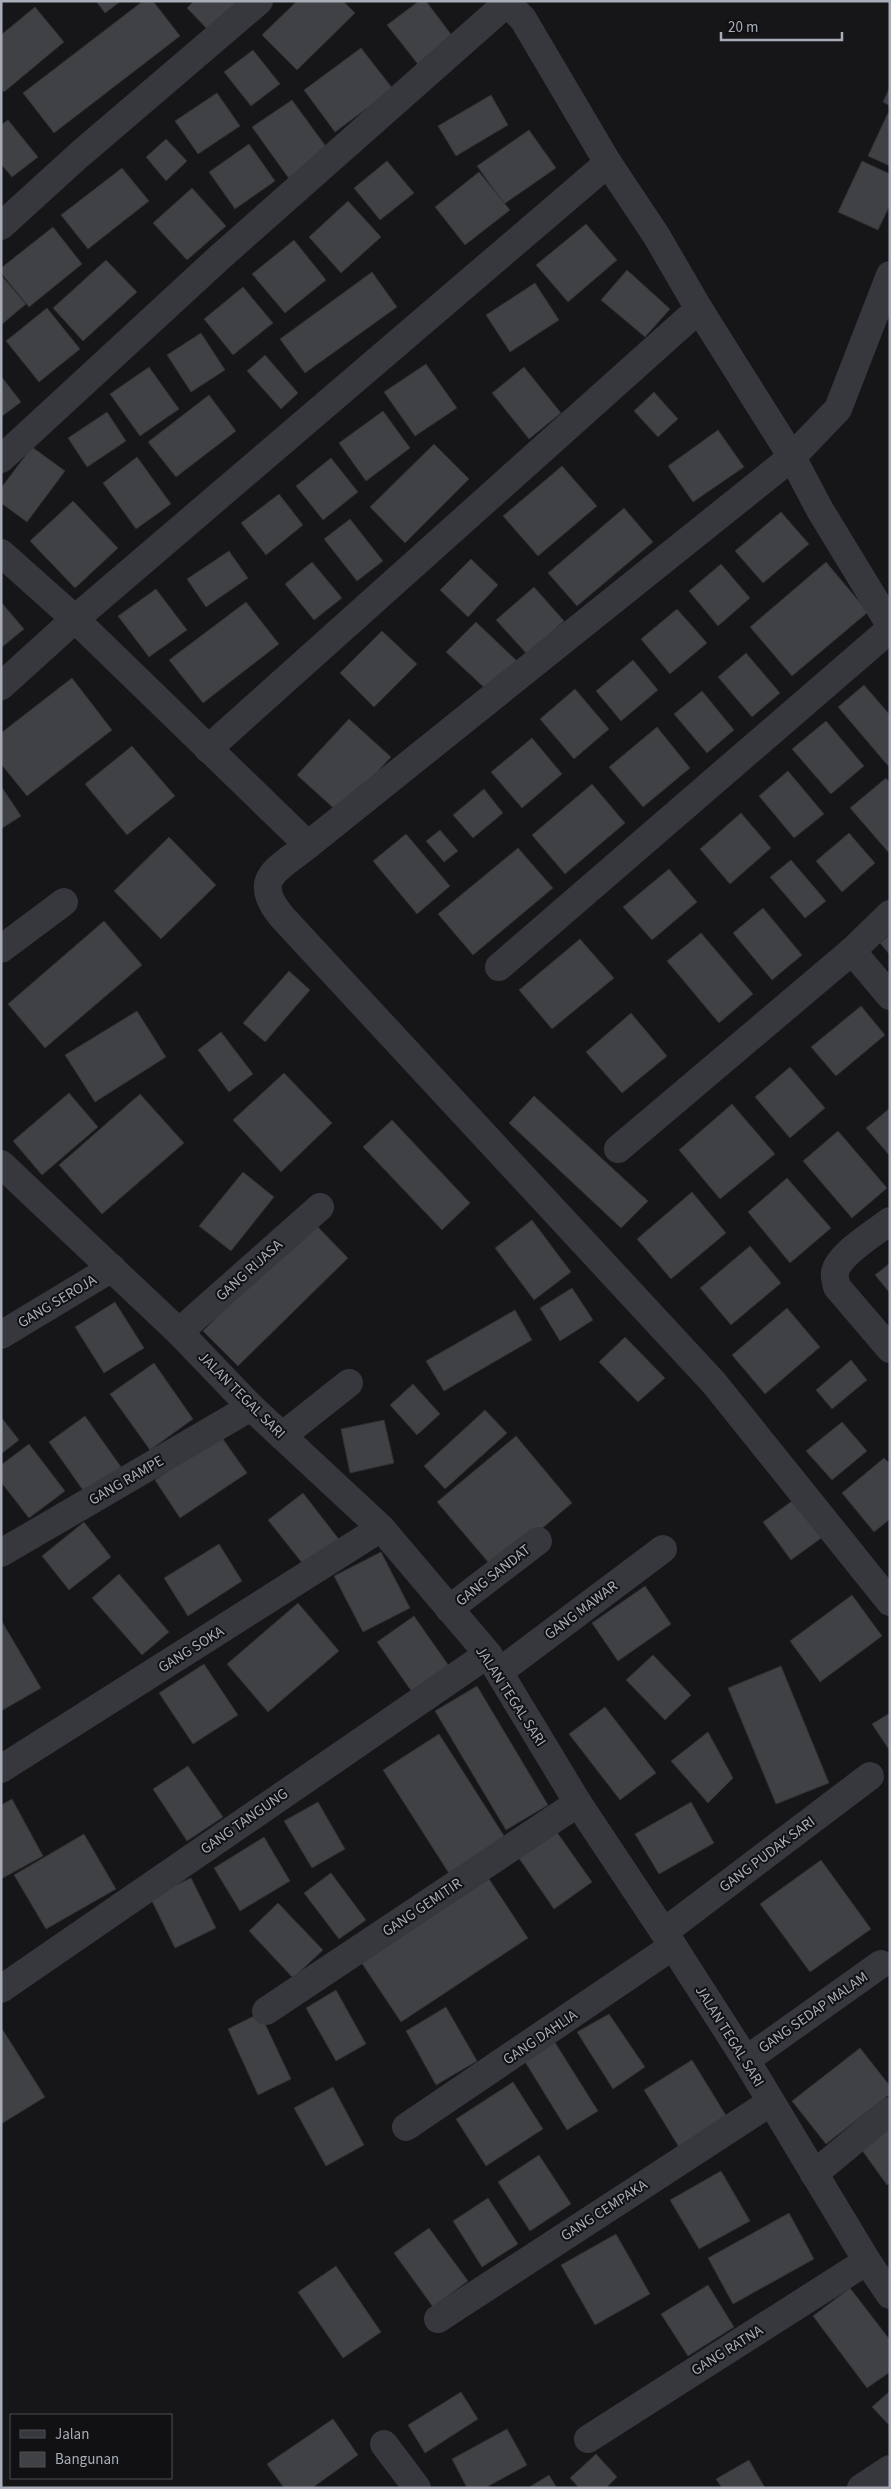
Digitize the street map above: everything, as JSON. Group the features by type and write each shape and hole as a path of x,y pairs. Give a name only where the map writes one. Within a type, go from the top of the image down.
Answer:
{"street":[{"path":"1,226 79,155 259,1"},
{"path":"1,459 220,257 506,2 523,19 608,163 656,235 699,309 792,457 820,510 887,611 499,967"},
{"path":"1,686 74,619 608,163"},
{"path":"890,275 838,409 792,457 308,844 269,878 266,887 271,904 714,1383 890,1602"},
{"path":"208,749 699,309"},
{"path":"1,553 74,619 308,844"},
{"path":"1,948 64,902"},
{"path":"618,1149 852,951 890,914"},
{"path":"852,951 890,996"},
{"name":"JALAN TEGAL SARI","path":"1,1164 179,1332 251,1407 382,1528 493,1663 578,1803 669,1939 746,2060 867,2261 890,2295"},
{"name":"GANG RIJASA","path":"179,1332 320,1207"},
{"path":"890,1221 847,1255 836,1269 835,1277 838,1287 890,1349"},
{"name":"GANG SEROJA","path":"1,1335 112,1268"},
{"path":"282,1436 349,1384"},
{"name":"GANG RAMPE","path":"1,1553 251,1407"},
{"name":"GANG SOKA","path":"1,1769 382,1528"},
{"name":"GANG SANDAT","path":"449,1609 538,1541"},
{"name":"GANG MAWAR","path":"493,1663 663,1549"},
{"name":"GANG TANGUNG","path":"1,1989 493,1663"},
{"name":"GANG PUDAK SARI","path":"669,1939 870,1776"},
{"name":"GANG GEMITIR","path":"266,2011 578,1803"},
{"name":"GANG DAHLIA","path":"406,2127 669,1939"},
{"name":"GANG SEDAP MALAM","path":"746,2060 881,1964"},
{"name":"GANG CEMPAKA","path":"438,2319 771,2102"},
{"path":"814,2174 890,2111"},
{"name":"GANG RATNA","path":"588,2439 867,2261"},
{"path":"384,2444 417,2488"},
{"path":"861,2488 890,2469"}],"building":[{"path":"96,1 121,1 105,13"},
{"path":"143,1 153,1 180,36 54,133 23,93"},
{"path":"194,1 246,1 211,33 187,8"},
{"path":"297,1 343,1 355,13 297,70 262,35"},
{"path":"419,1 426,1 456,41 421,68 387,25"},
{"path":"35,7 64,42 4,92 1,89 1,35"},
{"path":"361,48 393,89 335,132 304,90"},
{"path":"253,50 280,84 251,106 224,72"},
{"path":"890,87 890,106 883,102"},
{"path":"217,93 240,126 198,154 175,121"},
{"path":"491,95 508,125 456,156 438,126"},
{"path":"292,100 330,152 290,180 252,127"},
{"path":"888,113 890,114 890,166 868,156"},
{"path":"8,120 38,157 12,177 1,164 1,125"},
{"path":"529,130 556,168 504,204 477,166"},
{"path":"166,139 187,161 166,181 146,157"},
{"path":"249,144 275,181 235,209 209,172"},
{"path":"387,161 414,193 380,220 354,188"},
{"path":"862,161 890,174 890,205 878,230 838,212"},
{"path":"122,168 149,201 88,249 61,215"},
{"path":"479,172 510,210 465,245 435,207"},
{"path":"192,188 226,226 187,260 153,223"},
{"path":"348,201 381,237 341,273 309,237"},
{"path":"586,224 617,260 568,302 536,265"},
{"path":"53,227 82,264 29,307 1,273 1,268"},
{"path":"294,240 326,280 285,313 252,274"},
{"path":"106,260 137,292 83,341 53,308"},
{"path":"627,270 670,309 645,337 601,300"},
{"path":"372,272 397,307 305,373 280,339"},
{"path":"1,275 26,304 1,325"},
{"path":"535,283 559,320 510,352 486,315"},
{"path":"243,287 273,323 233,355 204,319"},
{"path":"47,308 80,349 39,382 6,341"},
{"path":"201,333 225,370 191,392 167,355"},
{"path":"265,355 298,393 281,409 247,371"},
{"path":"426,364 457,408 415,436 384,392"},
{"path":"149,367 179,409 140,436 110,394"},
{"path":"524,367 561,413 529,439 492,393"},
{"path":"1,376 21,402 1,417"},
{"path":"654,392 678,419 658,437 634,411"},
{"path":"209,395 236,431 176,477 148,442"},
{"path":"383,411 410,448 366,481 339,443"},
{"path":"107,412 126,441 87,467 68,438"},
{"path":"718,430 744,467 693,502 668,466"},
{"path":"434,444 469,479 405,543 370,507"},
{"path":"32,447 65,471 27,522 1,503 1,488"},
{"path":"137,457 171,504 136,529 103,483"},
{"path":"331,458 358,492 323,520 296,486"},
{"path":"562,466 597,506 538,556 503,516"},
{"path":"279,494 303,525 266,555 241,523"},
{"path":"73,501 118,548 75,588 30,541"},
{"path":"624,508 653,542 577,606 548,573"},
{"path":"781,512 809,544 763,583 735,551"},
{"path":"350,519 383,561 357,581 324,539"},
{"path":"229,551 248,578 206,607 187,579"},
{"path":"471,559 498,585 468,617 440,590"},
{"path":"312,562 342,598 314,620 285,584"},
{"path":"826,562 868,612 792,676 750,627"},
{"path":"721,564 750,598 718,626 689,591"},
{"path":"534,587 564,621 527,654 496,620"},
{"path":"156,589 187,630 149,657 118,616"},
{"path":"1,602 24,629 1,648"},
{"path":"246,602 279,644 203,703 169,660"},
{"path":"677,609 707,643 670,674 641,639"},
{"path":"476,622 518,662 489,692 446,652"},
{"path":"382,631 417,664 374,707 340,673"},
{"path":"746,653 780,693 752,717 718,677"},
{"path":"633,660 658,690 621,721 596,691"},
{"path":"72,678 112,730 27,796 1,764 1,733"},
{"path":"864,685 890,715 890,768 838,707"},
{"path":"575,689 609,729 574,759 540,719"},
{"path":"702,691 734,730 707,753 674,714"},
{"path":"349,719 391,757 339,813 297,775"},
{"path":"826,721 864,766 831,794 792,749"},
{"path":"657,727 690,768 643,807 609,767"},
{"path":"532,738 562,774 522,808 491,772"},
{"path":"132,746 175,796 127,835 85,784"},
{"path":"788,771 824,814 794,838 759,796"},
{"path":"886,778 890,783 890,854 850,808"},
{"path":"592,784 625,823 565,874 532,835"},
{"path":"1,786 21,816 1,829"},
{"path":"484,789 503,813 473,838 453,815"},
{"path":"741,813 771,848 730,884 700,849"},
{"path":"440,830 458,851 444,862 426,841"},
{"path":"849,833 875,863 842,892 816,861"},
{"path":"406,834 450,886 417,914 373,861"},
{"path":"169,837 216,885 161,939 114,891"},
{"path":"518,848 553,888 473,955 438,914"},
{"path":"791,860 826,901 805,918 770,877"},
{"path":"669,869 697,902 652,940 623,907"},
{"path":"763,908 802,955 772,980 733,933"},
{"path":"104,921 142,965 45,1048 8,1004"},
{"path":"701,933 753,994 719,1023 667,961"},
{"path":"890,934 890,955 880,943"},
{"path":"580,939 614,978 552,1029 519,990"},
{"path":"289,971 310,990 265,1042 243,1023"},
{"path":"861,1006 885,1035 836,1076 811,1047"},
{"path":"137,1011 166,1057 95,1102 65,1055"},
{"path":"631,1013 667,1056 622,1093 586,1052"},
{"path":"221,1032 253,1074 229,1092 198,1050"},
{"path":"790,1067 825,1108 790,1138 755,1097"},
{"path":"284,1073 332,1123 281,1172 233,1120"},
{"path":"69,1093 98,1127 42,1175 13,1141"},
{"path":"140,1094 184,1143 102,1214 59,1165"},
{"path":"534,1096 648,1201 621,1228 509,1123"},
{"path":"732,1104 775,1154 720,1199 679,1150"},
{"path":"890,1108 890,1156 866,1128"},
{"path":"392,1120 470,1203 442,1230 363,1147"},
{"path":"838,1131 887,1188 852,1218 803,1161"},
{"path":"243,1172 274,1197 231,1251 199,1226"},
{"path":"787,1178 831,1228 790,1263 748,1212"},
{"path":"692,1192 726,1233 671,1279 637,1239"},
{"path":"532,1220 571,1272 534,1300 495,1248"},
{"path":"313,1222 348,1258 238,1366 203,1331"},
{"path":"750,1246 781,1283 731,1325 700,1288"},
{"path":"890,1263 890,1293 875,1275"},
{"path":"572,1288 593,1320 560,1341 540,1308"},
{"path":"115,1302 144,1348 104,1373 75,1327"},
{"path":"787,1308 820,1347 765,1394 732,1355"},
{"path":"515,1310 532,1340 444,1391 426,1361"},
{"path":"625,1337 665,1378 638,1402 599,1362"},
{"path":"851,1360 867,1380 832,1409 816,1390"},
{"path":"154,1363 193,1419 150,1450 110,1394"},
{"path":"413,1384 440,1414 417,1435 390,1405"},
{"path":"485,1410 507,1433 445,1489 424,1466"},
{"path":"85,1416 121,1467 85,1493 49,1442"},
{"path":"1,1417 19,1440 1,1454"},
{"path":"384,1420 394,1463 350,1473 341,1429"},
{"path":"842,1422 867,1451 832,1480 806,1451"},
{"path":"220,1435 247,1473 180,1518 155,1480"},
{"path":"516,1436 572,1503 494,1569 437,1502"},
{"path":"29,1444 65,1491 29,1518 1,1482 1,1465"},
{"path":"884,1458 890,1464 890,1519 874,1532 842,1493"},
{"path":"303,1493 341,1542 307,1569 268,1520"},
{"path":"795,1499 824,1536 791,1560 763,1522"},
{"path":"84,1522 111,1557 69,1590 42,1556"},
{"path":"219,1544 242,1581 188,1616 164,1578"},
{"path":"381,1552 410,1608 363,1632 334,1576"},
{"path":"119,1574 169,1632 142,1655 92,1598"},
{"path":"645,1586 671,1624 618,1661 592,1623"},
{"path":"852,1595 882,1636 820,1682 790,1641"},
{"path":"298,1603 339,1651 268,1712 227,1664"},
{"path":"414,1616 449,1666 412,1692 377,1642"},
{"path":"1,1620 41,1688 1,1711"},
{"path":"653,1655 691,1695 665,1720 626,1680"},
{"path":"204,1664 238,1715 193,1744 159,1693"},
{"path":"781,1666 829,1783 776,1804 728,1688"},
{"path":"477,1686 548,1805 506,1830 435,1711"},
{"path":"605,1707 656,1773 620,1800 569,1734"},
{"path":"890,1713 890,1751 872,1724"},
{"path":"708,1732 733,1778 708,1803 671,1761"},
{"path":"439,1734 508,1842 452,1878 383,1770"},
{"path":"188,1766 223,1817 187,1841 153,1789"},
{"path":"12,1799 43,1856 1,1879 1,1805"},
{"path":"318,1802 345,1849 312,1868 284,1821"},
{"path":"691,1802 714,1843 659,1874 635,1834"},
{"path":"554,1828 592,1882 554,1909 516,1854"},
{"path":"84,1834 116,1889 46,1929 14,1875"},
{"path":"264,1837 290,1881 240,1911 214,1868"},
{"path":"821,1860 871,1929 810,1972 760,1904"},
{"path":"331,1873 366,1920 339,1939 304,1893"},
{"path":"191,1878 216,1928 175,1948 150,1897"},
{"path":"489,1879 528,1938 401,2022 361,1962"},
{"path":"278,1903 323,1950 293,1978 249,1931"},
{"path":"336,1990 366,2044 336,2061 306,2008"},
{"path":"446,2007 477,2061 436,2085 406,2031"},
{"path":"260,2013 291,2079 258,2095 228,2029"},
{"path":"609,2014 645,2067 613,2089 577,2032"},
{"path":"1,2027 45,2097 1,2124"},
{"path":"554,2041 598,2111 567,2130 524,2060"},
{"path":"860,2048 890,2086 890,2094 826,2144 792,2101"},
{"path":"692,2060 730,2122 682,2152 644,2090"},
{"path":"513,2082 543,2129 486,2166 456,2119"},
{"path":"333,2087 364,2145 326,2166 294,2108"},
{"path":"890,2123 890,2183 887,2185 859,2146"},
{"path":"539,2155 571,2204 530,2231 498,2182"},
{"path":"721,2171 750,2221 699,2249 670,2200"},
{"path":"488,2198 518,2244 482,2267 453,2221"},
{"path":"789,2213 814,2259 733,2304 708,2258"},
{"path":"429,2228 468,2281 433,2307 394,2253"},
{"path":"616,2234 650,2294 595,2325 561,2265"},
{"path":"336,2266 381,2332 343,2358 298,2292"},
{"path":"708,2285 734,2327 688,2356 661,2314"},
{"path":"850,2288 890,2340 890,2372 867,2388 813,2316"},
{"path":"890,2391 890,2426 872,2407"},
{"path":"461,2392 478,2419 425,2453 408,2425"},
{"path":"333,2419 358,2455 312,2488 284,2488 267,2464"},
{"path":"507,2429 527,2465 485,2488 467,2488 452,2459"},
{"path":"596,2454 617,2477 606,2488 579,2488 570,2478"},
{"path":"749,2460 765,2488 722,2488 716,2479"},
{"path":"549,2475 557,2488 528,2488"}]}
